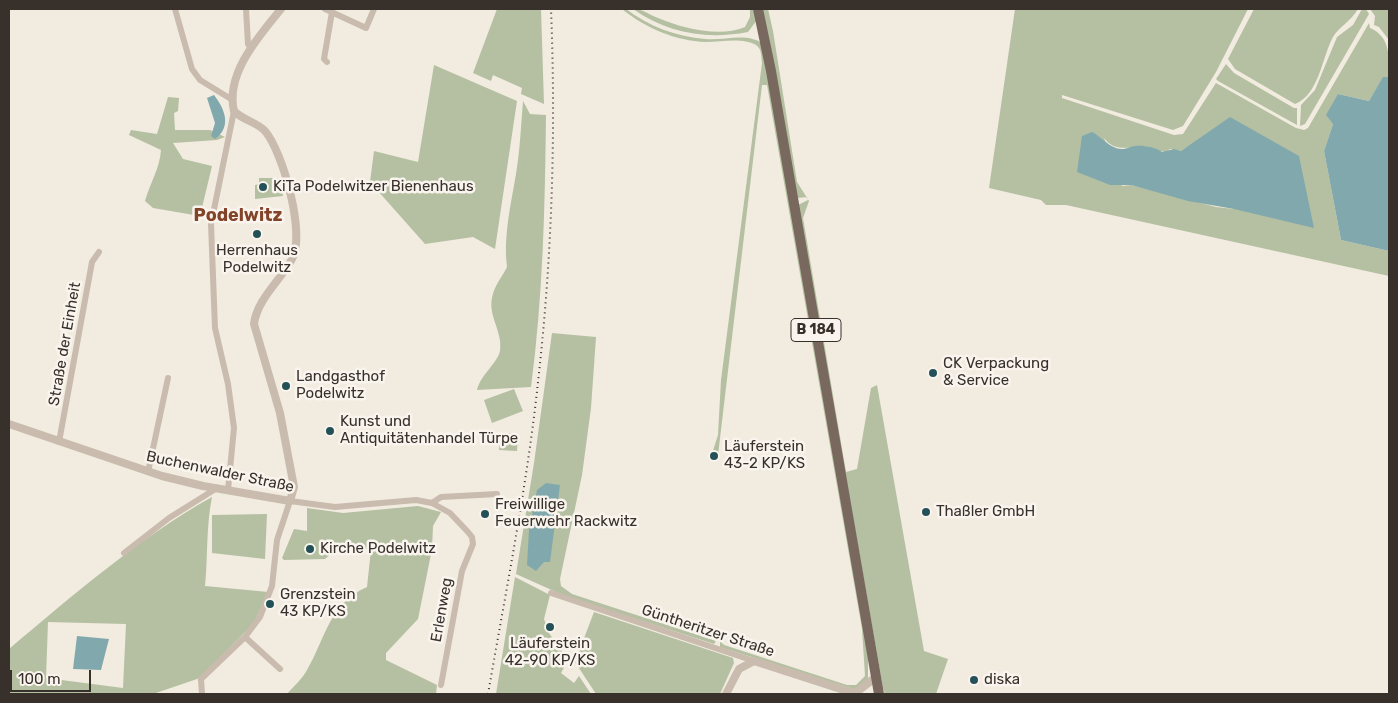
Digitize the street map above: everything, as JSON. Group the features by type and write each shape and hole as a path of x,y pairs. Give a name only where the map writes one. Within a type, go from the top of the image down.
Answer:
{"main road":[{"name":"B 184","path":"758,9 764,31 880,694"}],"street":[{"path":"175,9 192,69 200,80 231,98"},
{"path":"246,9 248,44 251,49"},
{"path":"228,490 234,428 228,384 215,328 211,224 234,111 231,98 241,66 251,49 281,9"},
{"path":"325,9 366,28 374,9"},
{"path":"327,62 324,59 332,12"},
{"path":"202,694 201,679 245,637 260,618 272,586 277,540 294,487 280,413 254,324 270,290 294,254 296,232 284,166 280,155 265,131 234,111"},
{"name":"Straße der Einheit","path":"60,442 92,262 99,252"},
{"path":"148,472 168,378"},
{"name":"Buchenwalder Straße","path":"9,424 148,472 217,488 335,507 416,500 432,503 450,513 473,540"},
{"path":"124,553 169,518 217,488"},
{"name":"Buchenwalder Straße","path":"432,503 441,497 497,494"},
{"name":"Erlenweg","path":"441,685 462,571 473,540"},
{"name":"Güntheritzer Straße","path":"551,593 855,694"},
{"path":"245,637 280,669"},
{"path":"726,694 739,669 754,662"},
{"path":"855,694 876,677"}],"green space":[{"path":"497,9 541,9 544,104 521,94 522,88 493,75 491,81 473,73"},
{"path":"622,9 626,9 644,21 663,30 684,36 712,39 742,37 762,43 868,647 868,679 856,690 720,647 720,641 724,645 847,685 856,685 865,676 862,629 767,85 762,85 718,455 712,454 718,435 721,380 762,63 760,51 756,45 744,41 706,42 672,36 651,28"},
{"path":"633,9 678,25 712,32 724,32 745,27 750,17 750,9 755,9 757,20 748,32 702,35 659,24"},
{"path":"762,9 768,9 773,31 797,182 807,197 797,198"},
{"path":"1015,9 1248,9 1216,72 1183,126 1173,130 1062,95 1062,98 1174,135 1183,134 1216,83 1296,128 1304,130 1308,128 1369,23 1370,28 1377,32 1385,42 1389,55 1389,77 1383,78 1369,101 1338,94 1333,124 1324,151 1341,240 1389,251 1389,276 1066,205 1046,205 1041,200 989,188","holes":["1104,138 1113,146 1124,148 1147,147 1166,152 1170,149 1181,151 1187,147 1234,209 1216,207 1131,185 1122,186"]},
{"path":"1254,9 1358,9 1333,37 1310,93 1295,104 1235,69 1228,59"},
{"path":"1362,9 1366,9 1369,14 1305,124 1300,126 1301,105 1315,90 1337,37 1353,25"},
{"path":"1370,9 1389,9 1389,40 1379,27 1374,25 1375,16"},
{"path":"1226,64 1234,73 1297,108 1297,125 1218,81 1216,79"},
{"path":"434,65 517,101 495,249 473,237 425,244 370,182 374,151 418,162"},
{"path":"168,97 179,98 178,111 174,113 175,130 210,130 225,137 217,140 173,143 183,159 212,166 200,216 153,208 145,201 157,169 161,150 129,135 131,130 157,134"},
{"path":"523,101 530,114 546,115 541,285 531,387 477,390 500,351 499,337 491,305 494,290 507,267 507,232 516,174"},
{"path":"259,178 280,178 283,196 255,199 255,185 259,184"},
{"path":"808,199 803,218 846,472 857,469 871,388 877,385 924,651 948,659 936,694 885,694 883,688 798,205"},
{"path":"552,333 596,337 591,408 582,475 560,579 561,586 572,594 716,641 714,644 565,596 516,574"},
{"path":"514,389 523,411 492,423 484,400"},
{"path":"501,433 518,434 517,451 499,450"},
{"path":"212,497 205,586 268,592 254,623 200,678 153,694 9,694 9,649 107,568 158,530","holes":["48,622 126,624 123,688 46,678"]},
{"path":"418,506 441,512 433,526 432,549 418,619 386,653 386,660 437,685 436,694 287,694 307,670 336,612 344,602 367,587 371,550 343,543 325,559 284,560 282,558 294,529 307,531 307,508 343,513"},
{"path":"267,514 265,559 212,553 212,515"},
{"path":"515,577 550,595 544,619 549,633 568,660 561,673 574,683 579,676 591,694 496,694"},
{"path":"594,612 733,658 734,663 720,694 596,694 575,662"}],"water":[{"path":"1383,77 1389,77 1389,251 1341,240 1324,151 1333,124 1326,115 1338,94 1369,101"},
{"path":"214,95 224,112 225,118 224,129 215,139 211,136 215,123 207,98"},
{"path":"1230,117 1299,156 1314,228 1234,209 1188,201 1131,185 1110,185 1077,172 1082,136 1092,132 1119,149 1141,146 1162,152 1174,149 1181,151"},
{"path":"546,483 560,485 550,562 544,562 536,571 527,565 529,530 537,490"},
{"path":"77,636 109,639 101,670 73,669"}],"railway":[{"path":"488,694 528,460 543,335 552,196 553,102 551,9"}],"place":[{"name":"KiTa Podelwitzer Bienenhaus","path":"263,187"},
{"name":"Herrenhaus Podelwitz","path":"257,234"},
{"name":"CK Verpackung & Service","path":"933,373"},
{"name":"Landgasthof Podelwitz","path":"286,386"},
{"name":"Kunst und Antiquitätenhandel Türpe","path":"330,431"},
{"name":"Läuferstein 43-2 KP/KS","path":"714,456"},
{"name":"Thaßler GmbH","path":"926,512"},
{"name":"Freiwillige Feuerwehr Rackwitz","path":"485,514"},
{"name":"Kirche Podelwitz","path":"310,549"},
{"name":"Grenzstein 43 KP/KS","path":"270,604"},
{"name":"Läuferstein 42-90 KP/KS","path":"550,627"},
{"name":"diska","path":"974,680"}],"district":[{"name":"Podelwitz","path":"238,216"}]}
